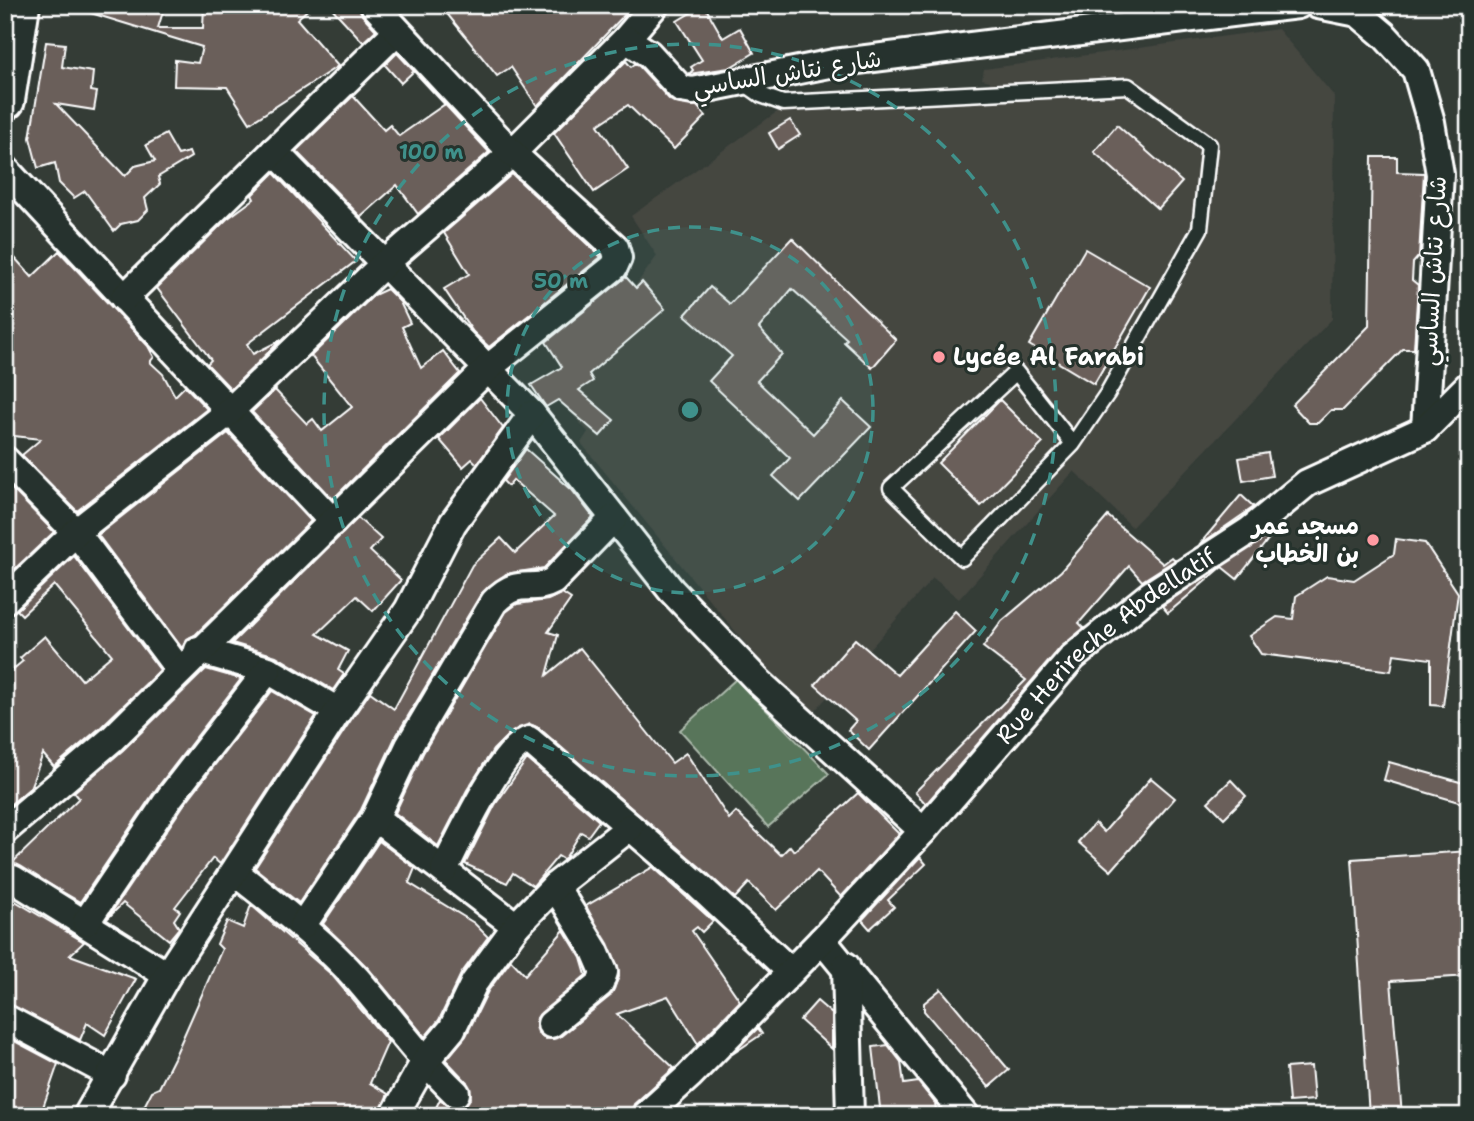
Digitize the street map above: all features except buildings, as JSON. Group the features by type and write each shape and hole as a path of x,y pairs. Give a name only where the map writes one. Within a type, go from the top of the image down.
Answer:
{"main road":[{"path":"5,100 20,5"}],"street":[{"path":"5,830 112,739 198,650 333,522 487,369 614,267 618,258 615,247 512,153 396,32 374,5"},
{"name":"شارع نتاش الساسي","path":"5,600 76,532 229,412 383,265 512,153 640,22 649,54 681,89 693,91 834,63 1298,5"},
{"name":"شارع نتاش الساسي","path":"1318,5 1359,13 1384,35 1416,70 1431,122 1440,174 1425,429"},
{"path":"124,298 396,32"},
{"path":"274,151 532,414 671,590 759,682 923,831"},
{"path":"5,169 333,522"},
{"name":"Rue Herireche Abdellatif","path":"645,1116 689,1076 789,970 822,940 923,831 1073,657 1115,621 1249,531 1307,483 1425,429 1469,385"},
{"path":"87,1116 167,975 236,873 338,711 408,610 453,523 532,414"},
{"path":"5,460 76,532 180,671"},
{"path":"302,926 375,818 410,746 494,602 513,586 542,586 553,581 614,518"},
{"path":"198,650 268,670 338,711"},
{"path":"86,922 170,797 268,670"},
{"path":"444,870 482,795 512,753 527,741 538,746 789,970"},
{"path":"375,818 516,926"},
{"path":"394,1116 425,1061 452,1029 474,983 516,926 555,886 630,827"},
{"path":"236,873 302,926 356,979 425,1061 456,1093"},
{"path":"5,879 13,879 86,922 167,975"},
{"path":"551,1024 600,984 604,972 595,951 555,886"},
{"path":"822,940 846,966 966,1116"},
{"path":"846,966 850,1116"},
{"path":"5,1018 112,1074"}],"lane":[{"path":"741,81 761,96 783,103 1128,86 1209,145 1200,229 1107,394 1073,444 962,558 891,488 1016,372 1073,444"}],"shaded area":[{"name":"Lycée Al Farabi","path":"1278,29 1334,96 1332,319 1132,527 1074,471 959,599 933,578 814,712 775,680 581,443 588,432 555,395 657,256 631,216 788,104 984,99 990,81 982,79 984,69"}],"green space":[{"path":"736,679 829,774 768,827 680,730"}],"place":[{"name":"Lycée Al Farabi","path":"939,357"},
{"name":"مسجد عمر بن الخطاب","path":"1373,540"}]}
